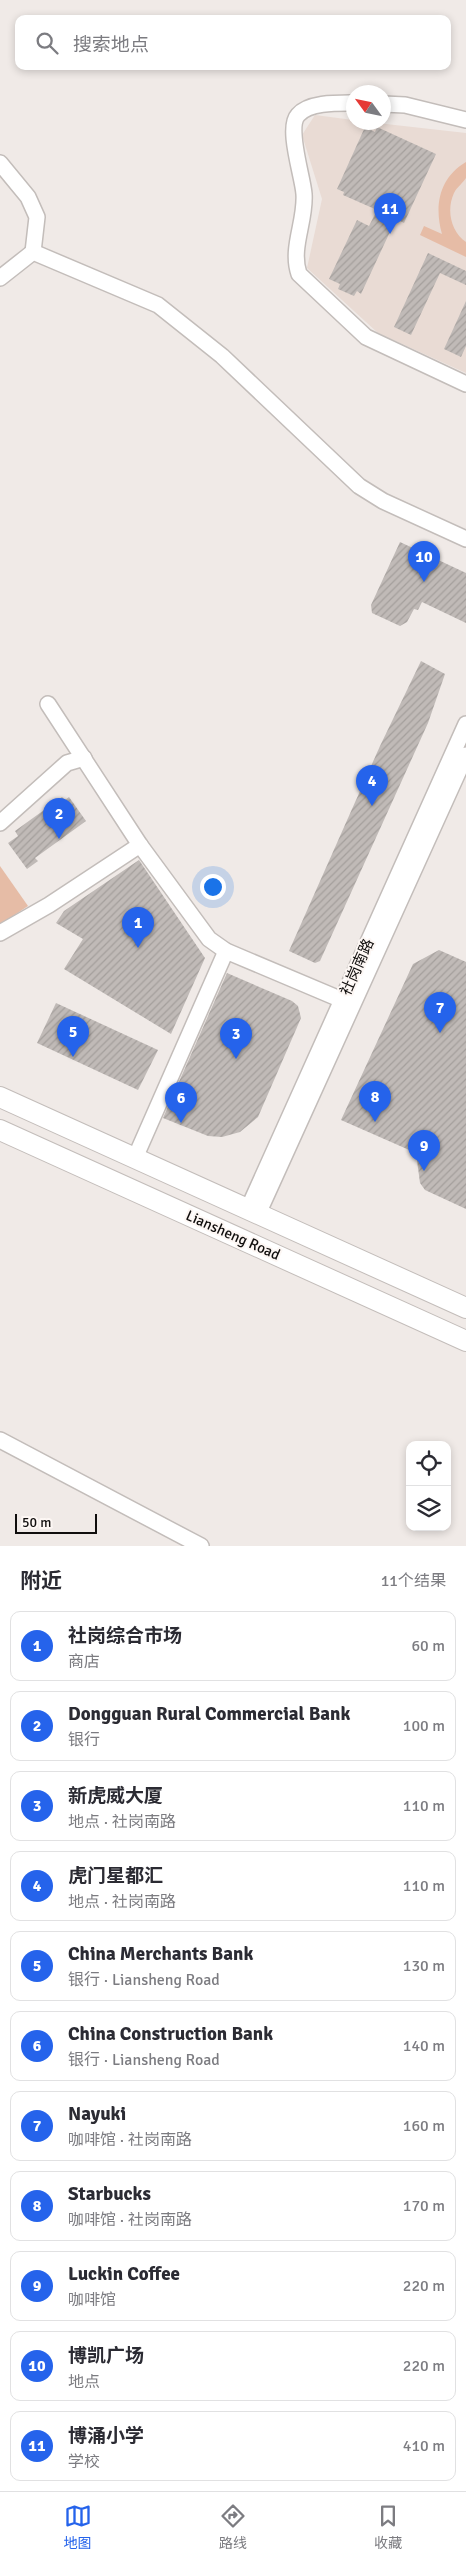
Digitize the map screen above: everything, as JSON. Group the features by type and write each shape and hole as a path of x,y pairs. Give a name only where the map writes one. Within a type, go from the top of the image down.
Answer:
{"main road":[{"name":"Liansheng Road","path":"0,1097 466,1308"},
{"name":"Liansheng Road","path":"0,1130 466,1341"}],"street":[{"path":"346,104 313,106 298,115 293,128 304,194 304,216 294,261 299,274 366,337 466,384"},
{"path":"391,104 405,105 466,120"},
{"path":"0,163 28,197 37,218 34,252 0,278"},
{"path":"34,252 158,305 222,356 360,486 383,501 466,539"},
{"path":"48,704 140,845 209,939 226,951 342,1000"},
{"name":"社岗南路","path":"253,1212 342,1000 466,724"},
{"name":"社岗南路","path":"253,1212 466,755"},
{"path":"0,823 67,763 84,758"},
{"path":"0,933 49,905 140,845"},
{"path":"135,1158 226,951"},
{"path":"0,1440 202,1546"}],"shaded area":[{"path":"315,115 346,119 346,130 391,130 391,125 466,133 466,373 378,333 307,268 322,199 302,135"},
{"path":"466,162 466,178 454,193 450,213 457,233 466,242 466,257 420,235 424,226 442,234 439,203 444,184"},
{"path":"0,866 28,906 1,924 0,923"}],"building":[{"path":"364,130 375,132 376,130 384,130 436,154 404,223 396,219 361,294 357,291 354,296 338,289 340,284 329,279 357,220 369,226 377,210 343,195 344,192 337,189"},
{"path":"428,253 466,271 466,285 440,273 411,335 394,327"},
{"path":"466,301 466,346 461,357 444,349"},
{"path":"400,542 466,573 466,623 422,602 418,610 414,609 407,622 400,626 372,613 371,605"},
{"path":"421,661 445,674 428,723 320,961 315,963 289,951 380,746"},
{"path":"62,797 65,800 69,797 86,821 35,858 38,861 27,869 8,843 18,836 15,831"},
{"path":"139,860 205,958 171,1034 64,969 83,939 56,923 64,911"},
{"path":"439,950 466,962 466,1209 425,1190 420,1183 416,1153 341,1120 413,964"},
{"path":"227,973 292,1001 298,1006 301,1018 258,1117 240,1132 222,1137 208,1136 163,1118"},
{"path":"56,1003 158,1050 138,1090 37,1043"}],"place":[{"name":"博涌小学","path":"390,234"},
{"name":"博凯广场","path":"424,582"},
{"name":"虎门星都汇","path":"372,806"},
{"name":"Dongguan Rural Commercial Bank","path":"59,839"},
{"name":"社岗综合市场","path":"138,948"},
{"name":"Nayuki","path":"440,1033"},
{"name":"China Merchants Bank","path":"73,1057"},
{"name":"新虎威大厦","path":"236,1059"},
{"name":"Starbucks","path":"375,1122"},
{"name":"China Construction Bank","path":"181,1123"},
{"name":"Luckin Coffee","path":"424,1171"}]}
